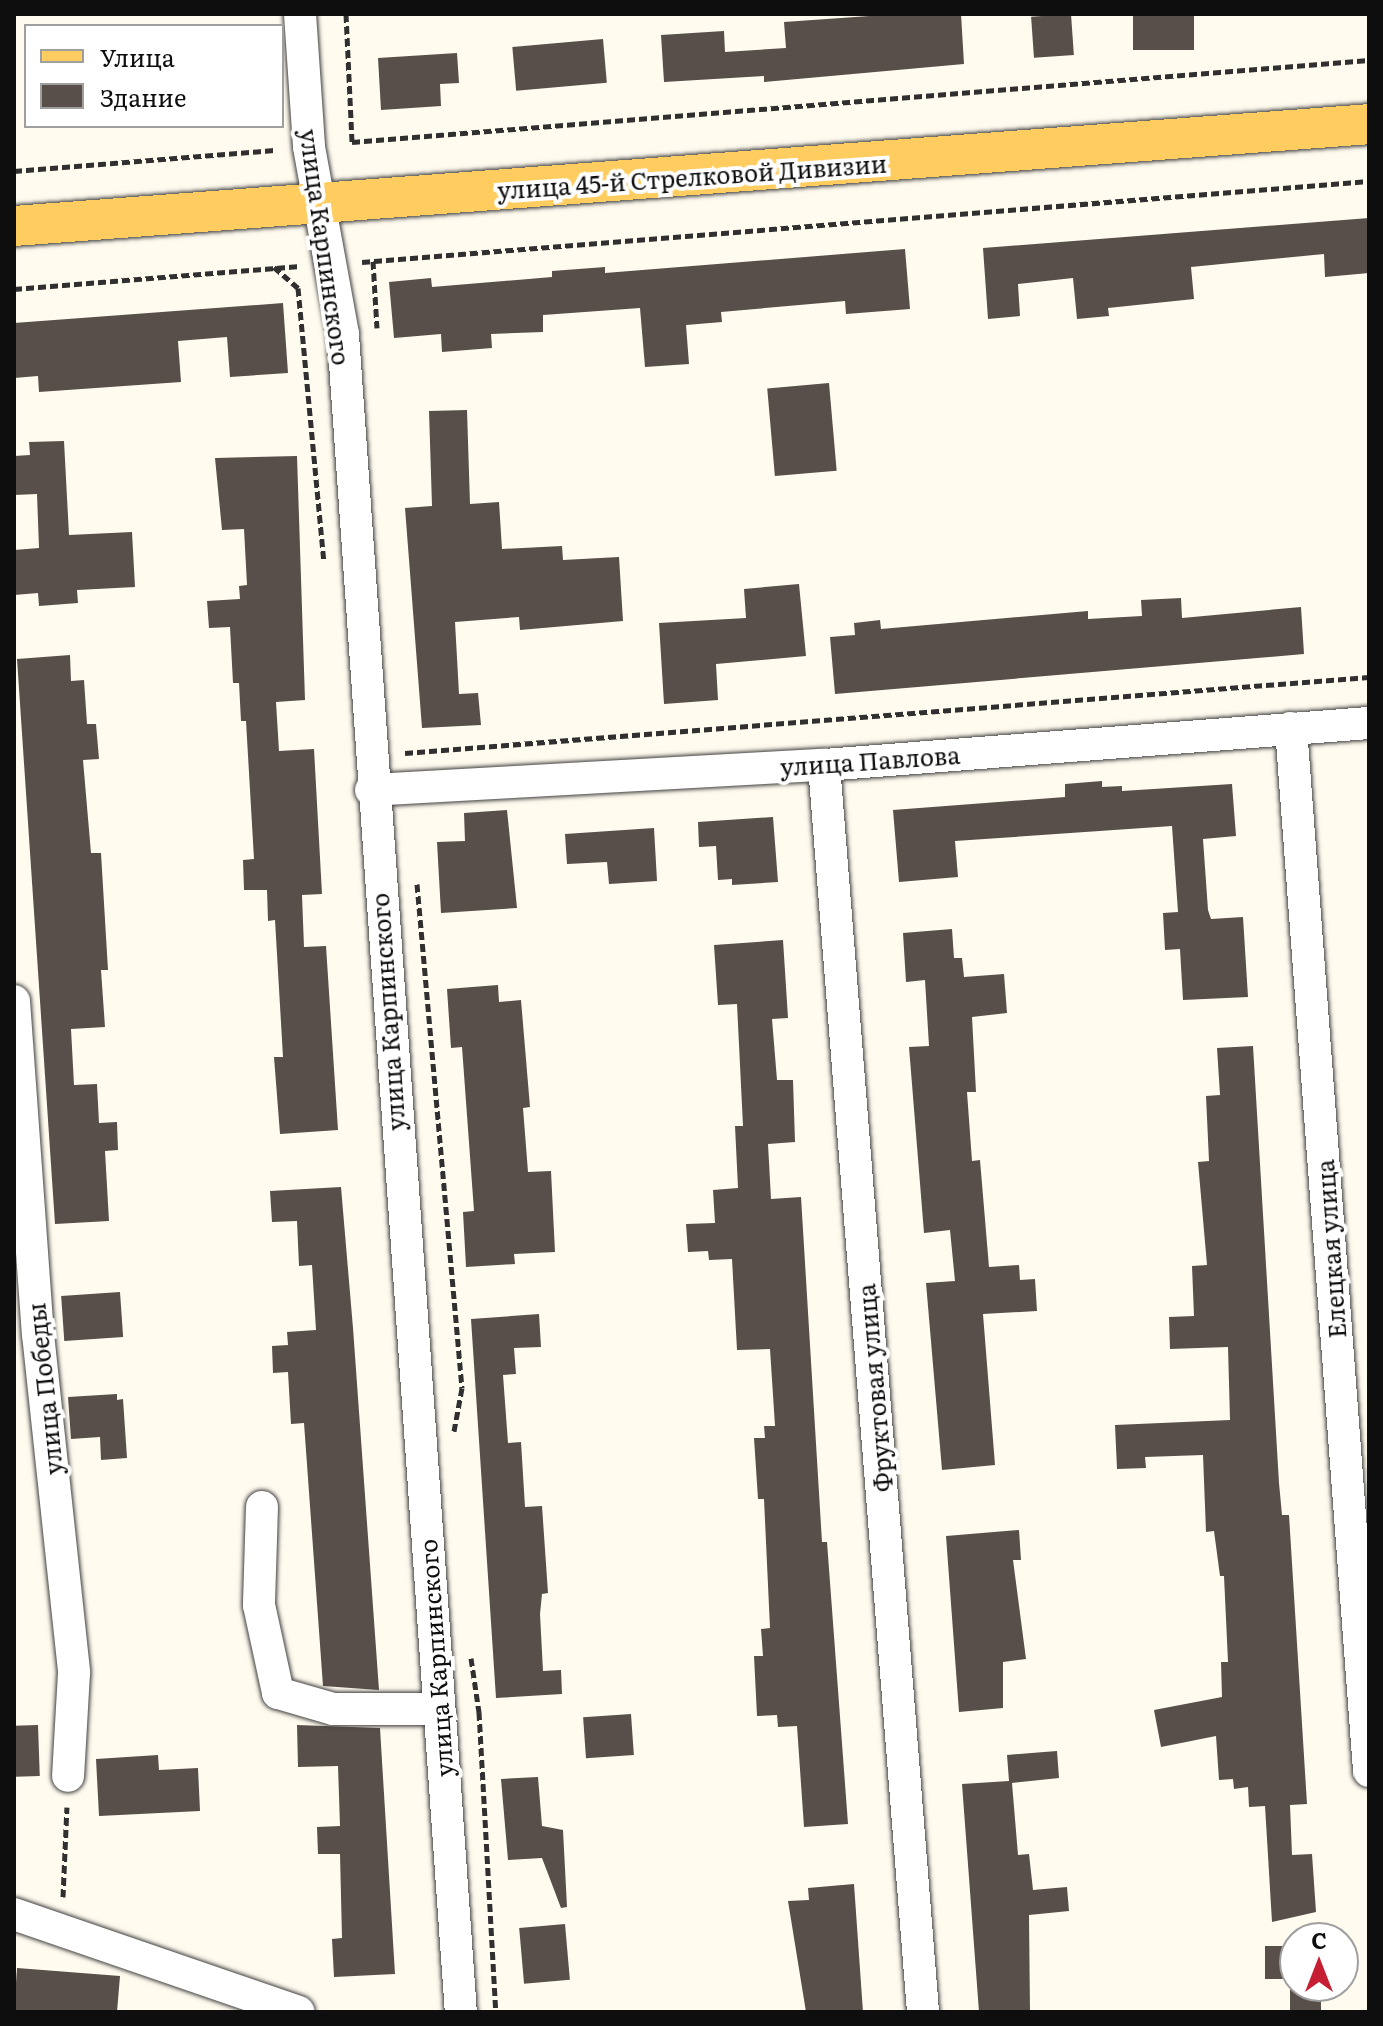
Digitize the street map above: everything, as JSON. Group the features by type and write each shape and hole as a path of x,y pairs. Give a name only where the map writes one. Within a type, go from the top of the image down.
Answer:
{"main road":[{"name":"улица 45-й Стрелковой Дивизии","path":"14,226 1369,124"}],"street":[{"name":"улица Карпинского","path":"300,14 309,147 333,264 343,335 371,790 461,2012"},
{"name":"улица Павлова","path":"371,790 824,765 1369,723"},
{"name":"Елецкая улица","path":"1291,728 1369,1771"},
{"name":"Фруктовая улица","path":"824,765 923,2012"},
{"name":"улица Победы","path":"14,1001 38,1334 74,1673 68,1776"},
{"path":"262,1507 259,1605 278,1693 333,1709 438,1709"},
{"path":"14,1914 299,2012"}],"path":[{"path":"346,14 352,142 1369,60"},
{"path":"14,171 274,150"},
{"path":"14,289 1369,181"},
{"path":"373,261 378,341"},
{"path":"405,753 1369,677"},
{"path":"404,737 408,787"},
{"path":"415,866 462,1388 452,1445"},
{"path":"470,1652 479,1712 496,2012"},
{"path":"61,1930 68,1776"}],"building":[{"path":"898,14 961,14 964,64 764,82 764,76 664,82 661,35 724,31 725,52 786,48 784,22"},
{"path":"1071,14 1074,55 1034,58 1031,17"},
{"path":"1133,14 1194,14 1194,50 1133,50"},
{"path":"603,39 607,83 516,91 512,47"},
{"path":"457,53 459,83 440,84 441,106 381,110 378,58"},
{"path":"1369,218 1369,273 1325,277 1324,254 1191,267 1194,299 1108,308 1109,316 1077,319 1073,278 1018,284 1020,316 988,319 983,248"},
{"path":"905,249 910,309 846,314 845,301 721,312 722,322 686,325 689,364 645,367 640,308 543,315 543,332 491,334 492,348 442,352 441,334 394,338 389,282 431,278 432,287 552,277 552,271 605,267 605,273"},
{"path":"283,303 288,373 230,377 227,337 178,341 181,382 39,392 38,376 14,378 14,323"},
{"path":"829,383 837,471 775,476 767,388"},
{"path":"467,410 470,504 499,502 502,549 562,546 563,560 619,557 623,621 520,630 519,617 455,622 459,694 478,693 481,725 422,728 405,508 432,506 429,411"},
{"path":"64,441 69,535 132,532 135,587 77,590 78,603 39,606 38,593 14,595 14,550 39,548 37,494 14,495 14,456 30,455 29,442"},
{"path":"297,456 305,700 276,702 279,751 314,749 322,894 302,895 304,947 326,946 338,1130 280,1134 274,1057 283,1057 275,920 268,921 267,890 244,890 243,860 254,859 246,721 241,721 239,683 233,683 230,627 209,628 207,601 240,599 239,586 247,585 244,529 222,530 215,458"},
{"path":"799,584 806,656 716,664 718,700 664,704 659,623 746,618 744,589"},
{"path":"1181,598 1182,618 1301,607 1304,654 835,694 830,637 855,635 854,623 880,620 881,629 1088,611 1088,619 1142,616 1141,600"},
{"path":"70,655 71,681 84,680 87,724 96,724 99,759 83,760 91,853 101,853 108,970 101,970 105,1027 71,1029 74,1085 97,1084 99,1123 117,1122 118,1150 105,1151 109,1221 55,1224 17,659"},
{"path":"1102,781 1102,787 1122,786 1122,791 1232,784 1236,836 1203,839 1208,910 1211,919 1243,917 1248,997 1183,1000 1180,949 1165,950 1163,913 1178,912 1172,826 955,841 958,877 899,882 893,810 1065,797 1065,784"},
{"path":"507,810 517,908 441,913 437,842 465,841 464,813"},
{"path":"773,817 778,882 732,885 732,879 718,880 716,846 699,847 698,822"},
{"path":"654,828 657,881 609,884 607,862 567,864 565,834"},
{"path":"952,929 954,958 962,958 964,977 1004,974 1007,1013 972,1017 976,1092 967,1092 972,1161 980,1160 989,1267 1019,1265 1020,1280 1035,1279 1037,1311 983,1314 995,1465 942,1470 926,1283 955,1281 950,1230 924,1233 909,1047 929,1046 925,980 906,982 903,933"},
{"path":"783,940 788,1018 772,1019 777,1080 793,1080 795,1142 768,1144 771,1199 801,1197 822,1542 827,1542 848,1824 804,1827 797,1726 778,1727 777,1715 757,1716 754,1656 763,1656 761,1629 770,1628 764,1499 758,1499 754,1438 765,1438 764,1426 775,1426 770,1349 737,1350 732,1259 709,1260 708,1251 688,1252 686,1224 715,1223 713,1190 738,1188 735,1126 743,1126 737,1004 718,1005 714,945"},
{"path":"498,985 499,1002 521,1000 530,1107 523,1108 528,1172 551,1171 555,1252 514,1254 515,1264 466,1267 463,1212 474,1211 462,1047 451,1048 447,989"},
{"path":"1253,1046 1279,1483 1282,1515 1289,1515 1307,1804 1290,1805 1292,1855 1312,1854 1316,1912 1272,1922 1265,1806 1249,1807 1248,1787 1234,1789 1233,1779 1219,1780 1216,1736 1161,1747 1154,1710 1222,1697 1221,1662 1228,1662 1224,1576 1220,1576 1214,1531 1206,1532 1203,1455 1145,1457 1146,1468 1117,1469 1115,1425 1230,1420 1228,1347 1170,1349 1169,1317 1194,1316 1192,1266 1207,1265 1198,1162 1209,1161 1206,1096 1220,1095 1217,1048"},
{"path":"341,1187 379,1690 323,1686 304,1423 291,1424 288,1372 273,1373 272,1346 288,1345 287,1332 316,1330 312,1265 299,1266 297,1221 272,1222 270,1191"},
{"path":"120,1292 123,1337 64,1341 61,1296"},
{"path":"539,1314 541,1347 514,1348 516,1374 503,1375 508,1443 521,1442 525,1507 542,1506 548,1593 542,1594 540,1614 543,1671 561,1670 562,1694 496,1698 471,1319"},
{"path":"117,1394 117,1400 123,1399 127,1458 101,1460 100,1437 71,1439 68,1397"},
{"path":"1019,1530 1021,1560 1013,1560 1026,1659 1003,1662 1003,1708 959,1712 946,1536"},
{"path":"631,1714 634,1755 586,1758 583,1717"},
{"path":"38,1725 40,1776 16,1777 14,1726"},
{"path":"297,1725 380,1728 395,1974 334,1977 332,1939 342,1938 340,1854 318,1854 317,1827 340,1826 338,1766 298,1767"},
{"path":"1057,1751 1059,1778 1012,1783 1018,1855 1029,1854 1033,1890 1067,1887 1069,1911 1029,1915 1030,2012 979,2012 962,1784 1009,1781 1007,1755"},
{"path":"158,1755 159,1770 198,1768 200,1811 99,1816 96,1759"},
{"path":"538,1777 542,1826 563,1830 567,1907 561,1908 542,1858 508,1860 501,1779"},
{"path":"854,1884 863,2012 806,2012 788,1901 809,1900 808,1888"},
{"path":"565,1924 570,1980 524,1984 519,1928"},
{"path":"1265,1946 1279,1946 1279,1979 1265,1979"},
{"path":"17,1968 120,1976 117,2012 14,2012"},
{"path":"1290,2002 1321,2002 1321,2012 1290,2012"}]}
